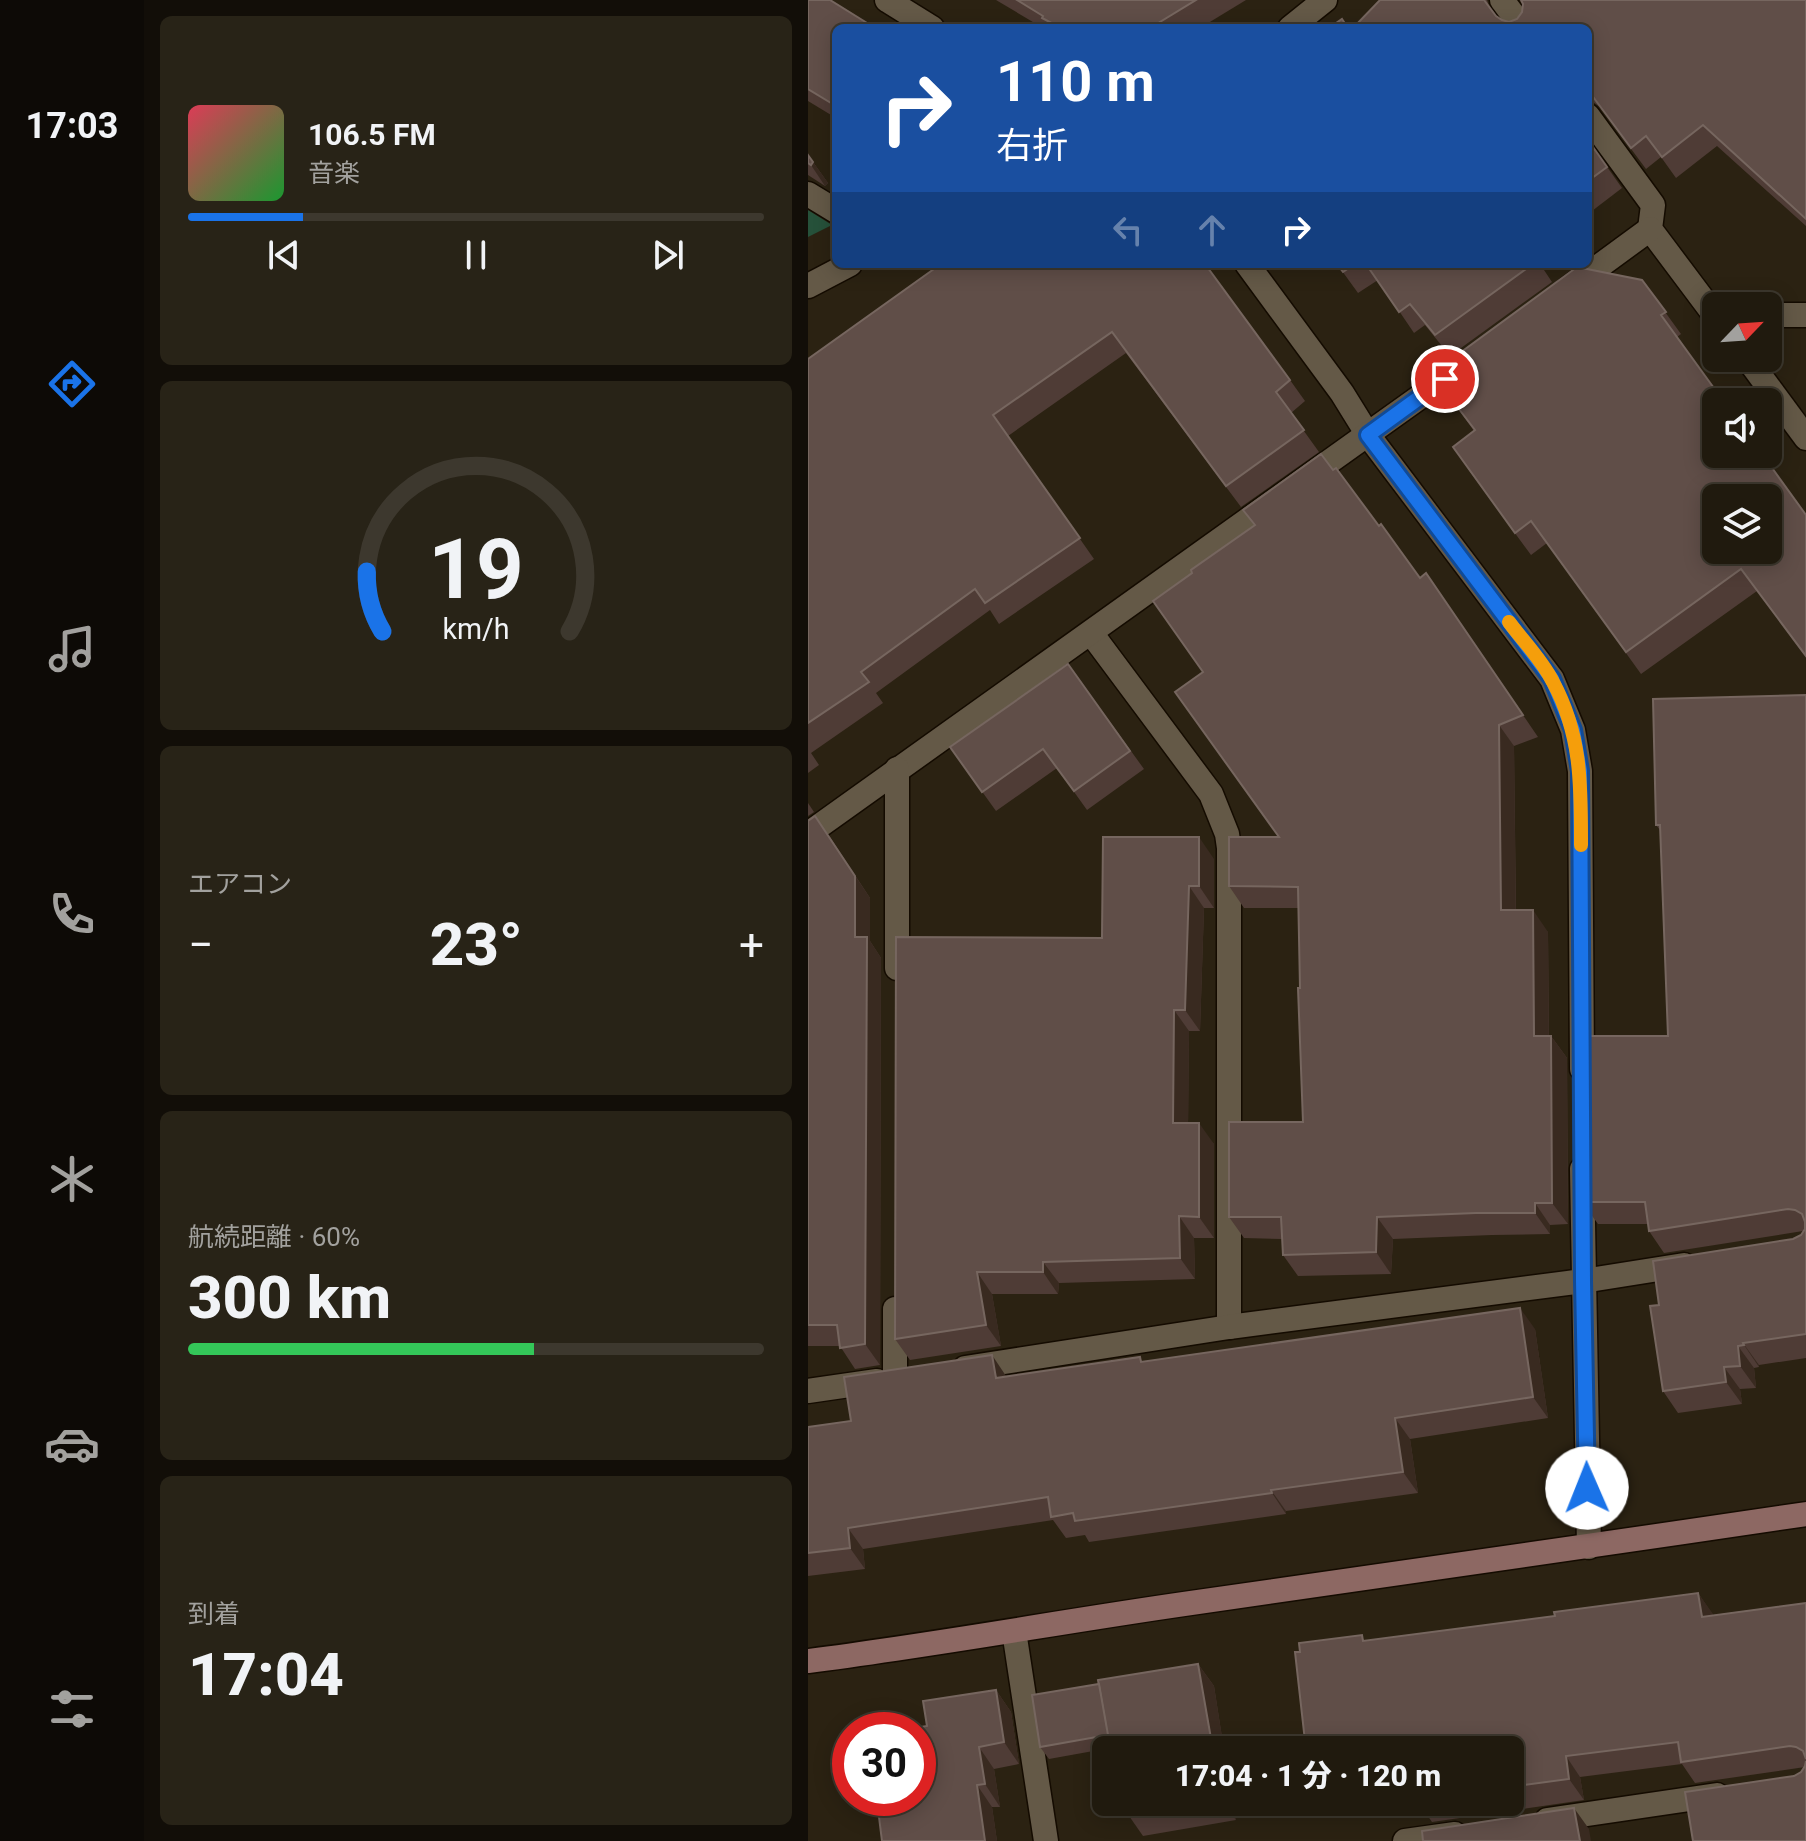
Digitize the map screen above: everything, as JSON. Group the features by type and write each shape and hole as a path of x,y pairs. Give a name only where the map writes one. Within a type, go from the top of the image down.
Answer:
{"street":[{"path":"887,0 926,24"},
{"path":"1502,0 1520,24"},
{"path":"1294,24 1313,3"},
{"path":"1592,121 1653,205 1650,229 1702,298"},
{"path":"808,194 832,209"},
{"path":"1548,304 1650,229"},
{"path":"808,286 842,268"},
{"path":"1250,268 1342,393 1368,435 1552,679 1573,730 1580,771 1582,1090"},
{"path":"1782,315 1806,315"},
{"path":"808,834 1509,332"},
{"path":"1757,372 1806,438"},
{"path":"1091,633 1211,794 1227,834 1229,1327"},
{"path":"897,769 897,988"},
{"path":"1582,1154 1589,1547"},
{"path":"941,1372 1229,1327 1583,1281 1702,1262"},
{"path":"808,1391 903,1378 895,1285"},
{"path":"808,1661 1806,1514"},
{"path":"1014,1631 1046,1841"},
{"path":"1529,1823 1744,1791"},
{"path":"1405,1841 1482,1830"}],"green space":[{"path":"808,210 832,225 808,237"}],"building":[{"path":"808,0 830,0 869,24 832,24 832,104 808,89"},
{"path":"1017,0 1196,0 1157,24 1053,24"},
{"path":"1380,0 1484,0 1496,16 1509,22 1517,19 1522,12 1521,0 1806,0 1806,219 1703,125 1662,157 1646,136 1631,148 1592,95 1592,24 1357,24"},
{"path":"1592,146 1607,167 1592,178"},
{"path":"935,268 1208,268 1290,380 1276,392 1304,430 1226,486 1112,332 993,415 1080,538 985,603 975,589 861,672 869,682 808,723 808,359"},
{"path":"1369,268 1527,268 1435,335 1410,304 1399,312"},
{"path":"1576,268 1642,280 1666,312 1661,315 1714,388 1702,388 1702,468 1772,468 1806,515 1806,656 1741,569 1626,652 1531,521 1515,533 1453,447 1475,430 1449,396 1471,380 1453,358"},
{"path":"1321,454 1333,470 1336,468 1379,526 1381,524 1420,578 1426,573 1523,715 1499,725 1501,910 1533,910 1534,1036 1551,1036 1552,1203 1535,1203 1535,1213 1377,1217 1376,1252 1283,1255 1281,1217 1229,1217 1229,1122 1303,1122 1298,887 1229,886 1229,837 1279,837 1175,692 1203,672 1153,601 1255,525 1243,510"},
{"path":"1068,664 1130,751 1074,791 1043,749 982,792 950,747"},
{"path":"1806,695 1806,1334 1738,1346 1740,1366 1724,1367 1726,1382 1663,1391 1650,1306 1659,1305 1653,1261 1793,1239 1801,1235 1805,1222 1802,1214 1788,1209 1649,1231 1645,1202 1582,1202 1581,1036 1668,1036 1660,825 1656,825 1653,699"},
{"path":"815,816 855,876 855,937 867,937 865,1344 840,1348 837,1325 808,1325 808,821"},
{"path":"1103,837 1199,837 1199,886 1189,886 1185,1010 1174,1010 1173,1123 1199,1123 1199,1217 1179,1216 1180,1258 1043,1262 1043,1272 977,1272 986,1325 895,1339 896,937 1102,938"},
{"path":"1520,1308 1533,1397 1395,1418 1403,1472 1075,1521 1073,1513 1051,1517 1048,1497 848,1528 850,1548 808,1553 808,1427 851,1421 844,1377 992,1355 996,1378 1140,1357 1141,1362"},
{"path":"1698,1593 1702,1617 1806,1603 1806,1759 1803,1751 1790,1746 1681,1762 1678,1742 1566,1756 1569,1779 1524,1785 1524,1736 1304,1736 1295,1652 1300,1652 1299,1643 1362,1635 1363,1641 1555,1616 1554,1612"},
{"path":"1198,1664 1211,1736 1108,1736 1098,1680"},
{"path":"1099,1684 1108,1735 1040,1747 1032,1695"},
{"path":"996,1690 1004,1742 979,1747 985,1784 977,1785 985,1841 882,1841 879,1816 936,1816 936,1712 925,1712 923,1701"},
{"path":"1806,1761 1806,1841 1693,1841 1685,1792 1794,1776 1801,1772"},
{"path":"1574,1808 1580,1841 1423,1841 1422,1831"}],"slow traffic":[{"path":"1509,622 1552,679 1573,730 1580,771 1581,845"}],"route":[{"path":"1445,379 1368,435 1552,679 1573,730 1580,771 1587,1488"}]}
